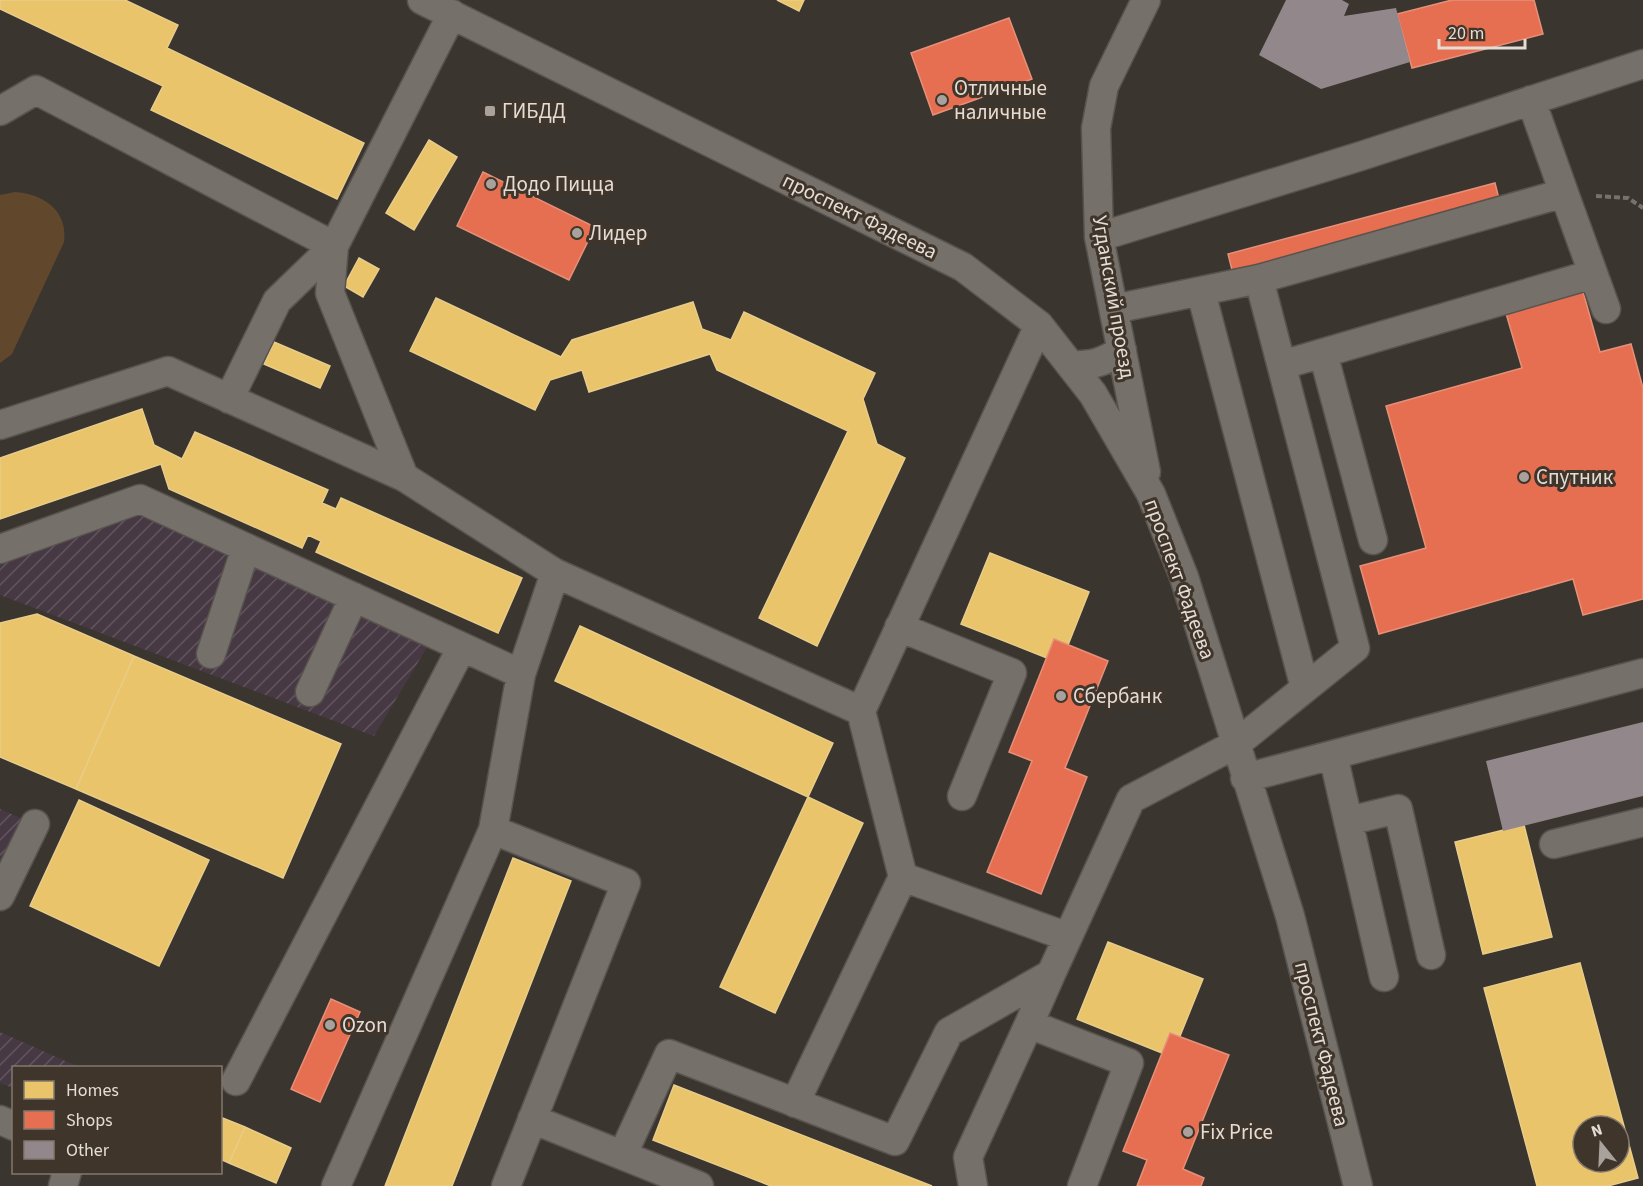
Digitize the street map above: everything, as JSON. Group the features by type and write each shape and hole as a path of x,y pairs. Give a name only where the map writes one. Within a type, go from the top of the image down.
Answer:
{"street":[{"name":"проспект Фадеева","path":"422,0 963,267 1040,325 1093,393 1150,494 1184,577 1290,916 1358,1186"},
{"name":"Угданский проезд","path":"1146,0 1104,86 1096,128 1099,237 1150,494"},
{"path":"229,399 277,301 334,246 452,14"},
{"path":"1099,237 1643,64"},
{"path":"0,111 36,90 334,246"},
{"path":"1531,100 1606,309"},
{"path":"1114,309 1259,279 1564,193"},
{"path":"334,246 330,293 404,477"},
{"path":"1282,365 1593,274"},
{"path":"973,1186 968,1157 1131,799 1236,744 1355,648 1259,279"},
{"path":"1201,292 1305,688"},
{"path":"795,1102 903,877 861,711 1040,325"},
{"path":"1071,365 1091,366 1104,362 1122,350"},
{"path":"1323,353 1373,540"},
{"path":"0,425 168,371 404,477 555,573 861,711"},
{"path":"0,549 140,499 521,674"},
{"path":"211,654 246,548"},
{"path":"336,1186 493,830 521,674 555,573"},
{"path":"309,692 354,597"},
{"path":"899,627 1012,673 962,796"},
{"path":"236,1081 462,647"},
{"path":"1245,778 1643,673"},
{"path":"1332,755 1384,977"},
{"path":"1348,821 1398,809 1431,955"},
{"path":"1554,844 1643,822"},
{"path":"0,896 35,824"},
{"path":"493,830 626,883 506,1186"},
{"path":"903,877 1068,937"},
{"path":"623,1154 669,1054 895,1141 949,1032 1051,974"},
{"path":"1029,1024 1129,1064 1082,1186"},
{"path":"532,1119 699,1186"}],"path":[{"path":"1564,193 1628,198 1643,208"}],"shaded area":[{"path":"15,192 35,196 52,206 62,221 64,242 12,354 0,363 0,195"},
{"path":"140,513 429,644 374,736 0,595 0,565"},
{"path":"0,809 35,824 0,905"},
{"path":"0,1032 77,1066 12,1066 12,1088 0,1083"}],"building: Homes":[{"path":"0,0 125,0 178,25 167,48 364,143 337,199 151,110 163,86 0,9"},
{"path":"777,0 804,0 799,11"},
{"path":"429,140 457,157 414,230 386,213"},
{"path":"359,258 379,269 363,297 344,286"},
{"path":"436,298 561,357 572,340 693,302 702,329 731,340 744,312 875,373 863,399 877,444 905,458 817,646 759,618 848,431 717,370 710,354 589,392 582,370 550,380 535,410 410,351"},
{"path":"274,342 330,366 320,388 264,364"},
{"path":"142,409 154,445 182,459 195,432 328,490 322,503 336,509 341,498 522,578 498,633 316,552 321,541 308,535 302,548 169,489 161,464 0,519 0,458"},
{"path":"990,553 1089,592 1068,645 1054,639 1047,658 961,624"},
{"path":"37,614 134,656 76,789 0,757 0,623"},
{"path":"580,626 833,743 808,797 555,681"},
{"path":"134,656 341,744 283,878 76,789"},
{"path":"808,797 863,823 775,1013 720,987"},
{"path":"79,800 209,860 159,966 30,906"},
{"path":"1524,825 1552,937 1483,954 1455,842"},
{"path":"513,858 571,881 452,1186 385,1186"},
{"path":"1108,942 1203,979 1180,1036 1170,1033 1162,1053 1077,1019"},
{"path":"1580,963 1621,1114 1571,1114 1571,1174 1631,1174 1631,1152 1638,1178 1608,1186 1537,1186 1484,988"},
{"path":"674,1085 932,1186 771,1186 653,1140"},
{"path":"222,1118 245,1127 229,1163 222,1160"},
{"path":"245,1127 291,1148 276,1183 229,1163"}],"building: Shops":[{"path":"1452,0 1534,0 1543,34 1412,68 1397,14"},
{"path":"1009,18 1032,79 933,115 911,53"},
{"path":"483,172 595,227 569,280 457,226"},
{"path":"1495,183 1501,207 1234,278 1228,254"},
{"name":"Спутник","path":"1582,288 1600,352 1631,344 1643,388 1643,599 1583,615 1573,579 1379,634 1360,566 1426,548 1386,406 1522,368 1505,310"},
{"path":"1054,639 1108,661 1065,768 1087,777 1041,894 987,872 1032,761 1009,752"},
{"path":"331,999 360,1012 320,1102 291,1089"},
{"path":"1170,1033 1229,1055 1183,1169 1204,1178 1201,1186 1137,1186 1147,1160 1123,1151"}],"building: Other":[{"path":"1286,0 1342,0 1349,4 1344,16 1396,8 1410,62 1321,89 1259,55"},
{"path":"1643,722 1643,796 1503,831 1486,761"}],"place":[{"name":"Отличные наличные","path":"942,100"},
{"name":"ГИБДД","path":"490,111"},
{"name":"Додо Пицца","path":"491,184"},
{"name":"Лидер","path":"577,233"},
{"name":"Спутник","path":"1524,477"},
{"name":"Сбербанк","path":"1061,696"},
{"name":"Ozon","path":"330,1025"},
{"name":"Fix Price","path":"1188,1132"}]}
